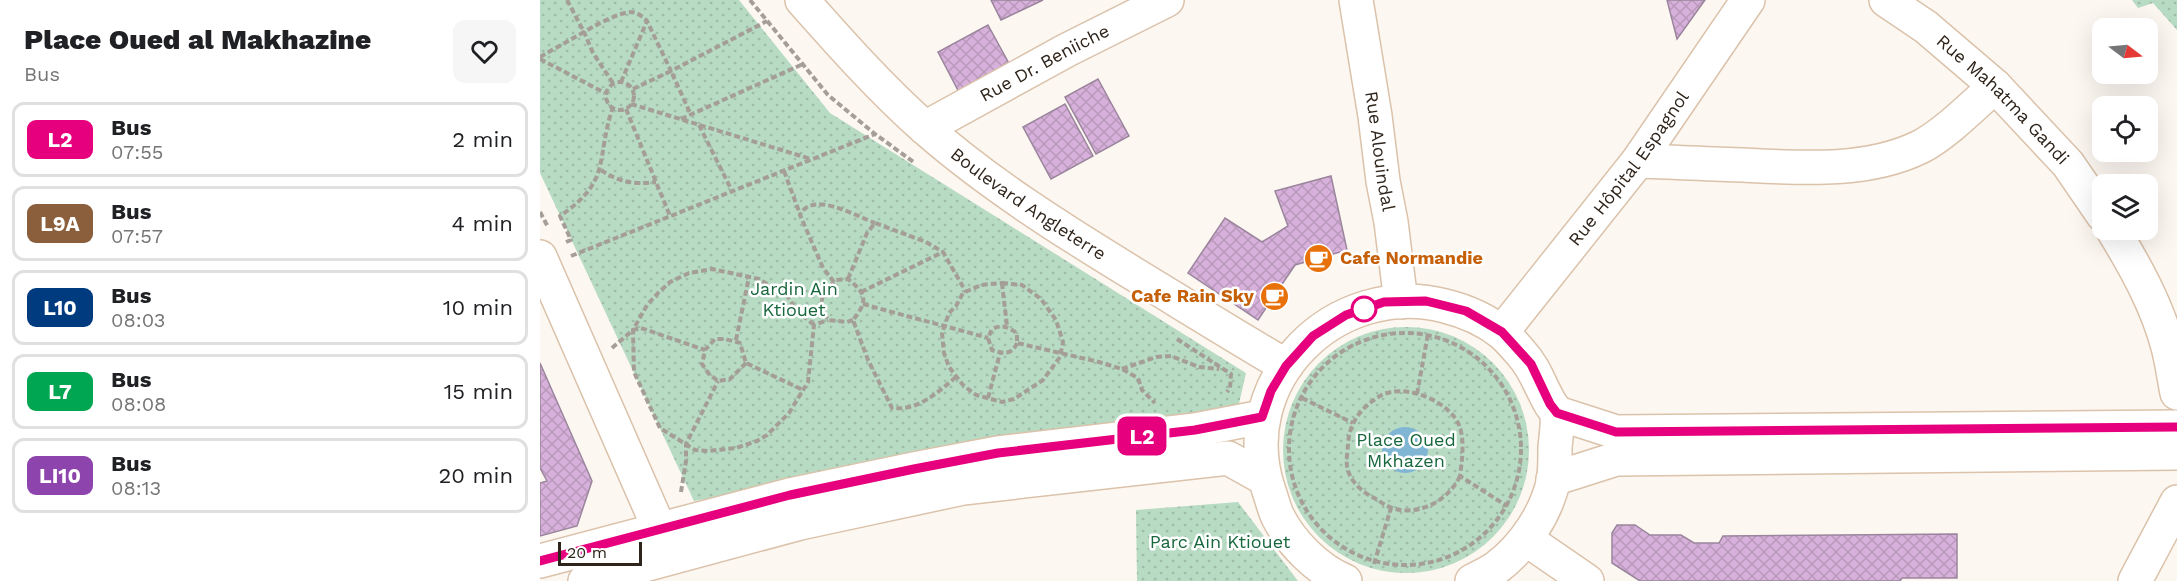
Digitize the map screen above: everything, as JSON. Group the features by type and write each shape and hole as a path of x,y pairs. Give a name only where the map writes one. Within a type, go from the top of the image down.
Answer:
{"main road":[{"name":"Boulevard Angleterre","path":"802,0 881,85 925,128 1030,209 1286,366"},
{"name":"Rue Dr. Beniiche","path":"925,128 1067,50 1167,0"},
{"name":"Rue Alouindal","path":"1356,0 1391,222 1401,302"},
{"name":"Rue Hôpital Espagnol","path":"1502,332 1638,161 1748,0"},
{"name":"Rue Mahatma Gandi","path":"1886,0 1926,27 1995,86 2068,164 2092,198"},
{"path":"1638,161 1792,167 1857,164 1892,158 1921,146 1960,117 1995,86"},
{"path":"2119,240 2149,295 2168,346 2177,393"},
{"path":"554,249 659,528"},
{"path":"1345,581 1335,577 1302,551 1278,517 1264,478 1259,449 1262,417 1271,391 1286,366 1313,336 1346,315 1384,302 1426,301 1466,311 1502,332 1531,364 1550,404 1557,413 1616,432 2177,427"},
{"path":"1472,581 1496,568 1526,539 1541,515 1554,479 1557,413"},
{"path":"540,561 790,495 925,467 998,453 1195,430 1262,417"},
{"path":"1554,479 1616,459 2177,453"},
{"path":"585,581 800,523 963,488 1228,459 1264,478"},
{"path":"2135,581 2177,502"},
{"path":"1526,539 1587,581"}],"path":[{"path":"567,0 592,53 613,83"},
{"path":"750,0 828,95 875,134 920,166"},
{"path":"540,58 618,15 630,12 640,15 647,21 690,114"},
{"path":"621,82 647,21"},
{"path":"633,89 767,21"},
{"path":"540,58 605,93 613,106 626,109"},
{"path":"681,119 803,64"},
{"path":"605,93 613,83 621,82 633,89"},
{"path":"626,109 634,96 633,89"},
{"path":"631,104 811,159"},
{"path":"554,249 571,240 560,216 580,202 592,188 601,170 606,128 613,106"},
{"path":"626,109 670,216"},
{"path":"699,124 732,191"},
{"path":"554,249 670,216 875,134"},
{"path":"601,170 614,179 627,183 656,182"},
{"path":"784,171 823,268 834,282"},
{"path":"800,215 804,207 811,204 824,204 926,242 943,252 966,292"},
{"path":"540,212 554,249"},
{"path":"848,279 867,233 875,223"},
{"path":"861,292 943,252"},
{"path":"606,353 633,330 658,292 670,282 689,273 712,269 759,279 788,297 796,310 814,325"},
{"path":"736,340 748,276"},
{"path":"814,325 828,320 847,322 853,320 862,309 864,297 848,279 836,280 821,300 822,310 828,320"},
{"path":"1002,283 1006,326"},
{"path":"1002,283 1022,285 1041,298 1060,330 1063,342 1061,354 1043,380 1014,399 1002,402 976,395 956,377 944,353 942,333 949,313 963,293 981,285 1002,283"},
{"path":"863,304 988,338"},
{"path":"853,320 868,360 892,408 915,406 933,396 956,377"},
{"path":"633,330 634,372 660,428 695,450 708,451 736,448 757,441 767,435 789,413 808,382 814,325"},
{"path":"1001,325 1006,326 1017,333 1015,349 1000,353 992,350 988,338 992,329 1001,325"},
{"path":"633,330 641,328 653,331 705,350"},
{"path":"1381,333 1428,334 1447,340 1476,357 1491,372 1514,411 1522,439 1513,496 1500,517 1484,535 1458,554 1441,560 1395,565 1374,564 1329,539 1305,511 1296,485 1290,453 1294,424 1308,386 1321,367 1345,346 1381,333"},
{"path":"1417,394 1428,334"},
{"path":"1172,336 1231,374 1230,388 1226,395"},
{"path":"746,363 730,379 718,381 709,374 702,363 705,350 715,339 736,340 740,343 746,363 803,390"},
{"path":"1017,344 1122,369 1138,378 1142,390 1155,404 1162,406"},
{"path":"988,398 1000,353"},
{"path":"1122,369 1155,357 1171,356 1199,367 1226,371"},
{"path":"687,498 678,495 686,461 686,444 718,381"},
{"path":"1398,391 1417,394 1432,399 1447,408 1459,426 1462,451 1460,476 1445,497 1431,506 1408,510 1391,508 1365,495 1355,483 1347,467 1350,429 1368,404 1384,394 1398,391"},
{"path":"1302,398 1353,423"},
{"path":"1460,476 1507,506"},
{"path":"1374,564 1391,508"}],"green space":[{"name":"Jardin Ain Ktiouet","path":"540,0 739,0 830,113 1246,373 1238,408 694,501 540,173"},
{"path":"2132,0 2177,0 2177,30 2153,3 2138,8"},
{"name":"Place Oued Mkhazen","path":"1406,327 1430,330 1453,337 1474,348 1493,363 1508,382 1519,403 1526,426 1529,450 1526,474 1519,497 1508,518 1493,537 1474,552 1453,563 1430,570 1406,573 1382,570 1359,563 1338,552 1319,537 1304,518 1293,497 1286,474 1283,450 1286,426 1293,403 1304,382 1319,363 1338,348 1359,337 1382,330"},
{"name":"Parc Ain Ktiouet","path":"1238,502 1298,581 1137,581 1136,510"}],"water":[{"path":"1405,427 1421,434 1428,450 1421,466 1405,473 1389,466 1382,450 1389,434"}],"building":[{"path":"991,0 1043,0 1001,20"},
{"path":"1667,0 1705,0 1677,39"},
{"path":"988,25 1012,69 961,96 938,52"},
{"path":"1098,79 1129,136 1096,154 1065,97"},
{"path":"1065,104 1093,156 1051,179 1023,127"},
{"path":"1331,176 1347,250 1295,265 1258,320 1188,273 1225,218 1262,242 1288,226 1275,191"},
{"path":"540,363 592,481 577,526 540,536 540,483 547,481 540,468"},
{"path":"1617,525 1635,525 1650,535 1681,535 1694,543 1719,543 1723,536 1957,534 1957,578 1902,578 1900,581 1640,581 1612,563 1612,533"}],"bus line":[{"name":"L2","path":"540,561 790,495 914,469 998,453 1195,430 1262,417 1271,391 1286,366 1313,336 1346,315 1384,302 1426,301 1466,311 1502,332 1531,364 1550,404 1557,413 1616,432 2177,427"}],"place":[{"name":"Cafe Normandie","path":"1319,258"},
{"name":"Cafe Rain Sky","path":"1275,296"}]}
